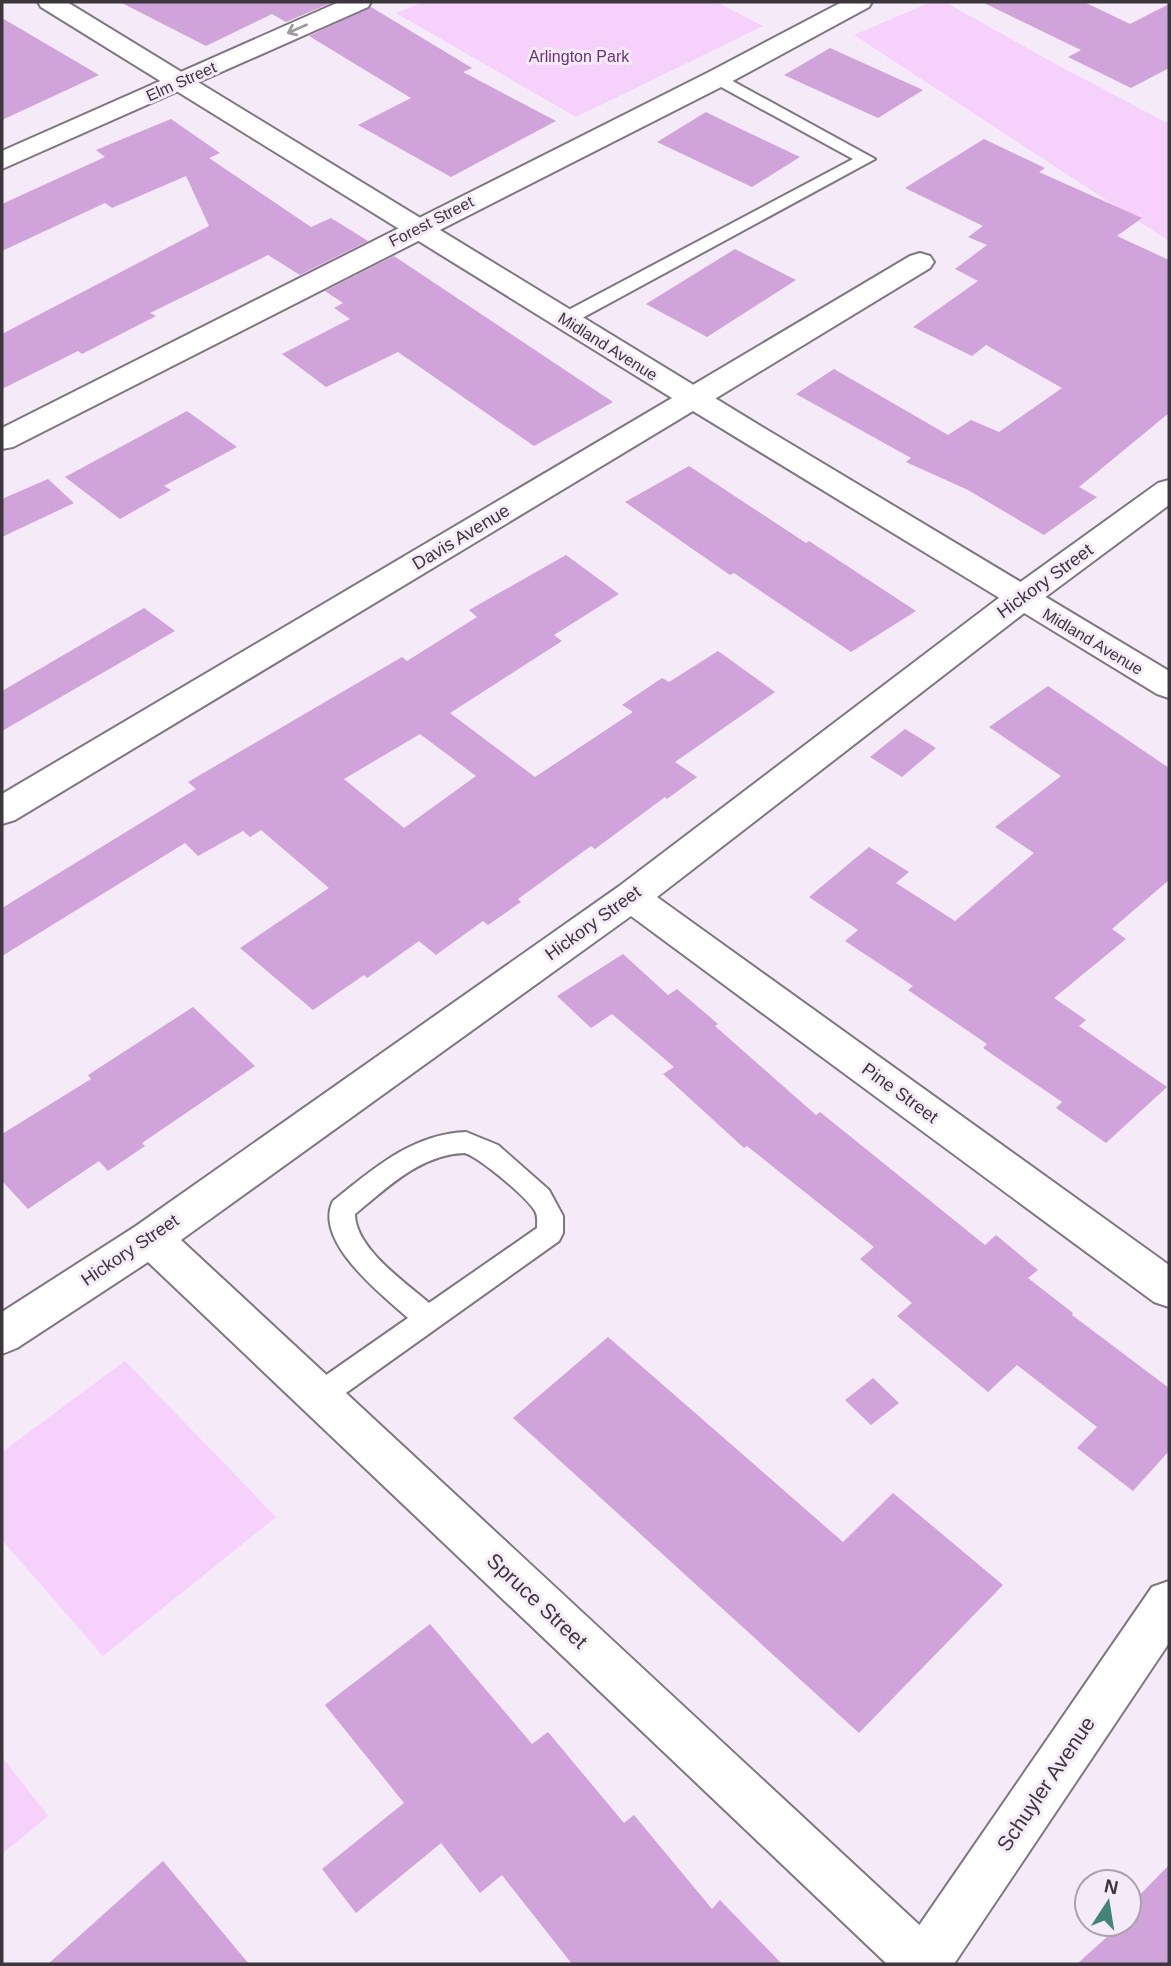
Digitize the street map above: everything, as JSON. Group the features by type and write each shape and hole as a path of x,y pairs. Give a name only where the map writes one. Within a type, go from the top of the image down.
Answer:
{"street":[{"name":"Midland Avenue","path":"50,2 419,226 692,399 1020,599 1169,686"},
{"name":"Elm Street","path":"2,161 359,2"},
{"path":"803,2 831,16"},
{"name":"Forest Street","path":"2,440 419,226 718,78 860,2"},
{"name":"Davis Avenue","path":"2,811 920,262"},
{"name":"Hickory Street","path":"2,1335 151,1238 631,897 1020,599 1169,490"},
{"name":"Pine Street","path":"631,897 1169,1289"},
{"name":"Spruce Street","path":"151,1238 924,1964"},
{"name":"Schuyler Avenue","path":"924,1964 1169,1604"}],"lane":[{"path":"566,319 866,159 718,78"},
{"path":"319,1396 551,1233 553,1216 544,1202 483,1148 460,1143 438,1145 415,1154 342,1209 342,1227 368,1265 428,1319"}],"green space":[{"name":"Arlington Park","path":"423,2 716,2 763,26 576,117 396,13"},
{"path":"931,2 945,2 1169,124 1169,241 854,35"},
{"path":"125,1361 276,1517 103,1656 2,1540 2,1452"},
{"path":"2,1757 48,1816 2,1854"}],"building":[{"path":"120,2 333,2 286,22 272,14 206,46"},
{"path":"982,2 1084,2 1130,24 1169,4 1169,68 1131,88 1068,57 1081,50"},
{"path":"371,7 472,68 463,72 556,121 451,177 358,125 411,98 309,36"},
{"path":"2,18 99,75 2,120"},
{"path":"830,48 923,90 878,118 784,75"},
{"path":"706,112 800,157 752,187 657,142"},
{"path":"171,119 220,153 209,158 311,227 331,218 368,241 300,275 268,255 150,313 156,316 82,354 78,351 2,389 2,334 209,226 186,176 112,208 105,203 2,251 2,204 105,157 96,150"},
{"path":"984,139 1045,168 1039,172 1142,218 1117,236 1169,260 1169,413 1079,487 1097,497 1044,535 968,490 906,462 911,458 796,394 834,369 948,435 971,420 999,432 1062,388 986,345 972,356 913,327 978,281 955,269 987,245 968,237 983,226 905,188"},
{"path":"735,249 796,280 707,337 646,304"},
{"path":"394,256 613,402 534,446 398,352 326,387 282,354 350,319 334,308 343,303 325,291"},
{"path":"187,411 237,447 164,486 171,490 120,519 65,477"},
{"path":"689,466 916,611 851,652 734,573 730,575 625,502"},
{"path":"48,479 74,503 2,537 2,499"},
{"path":"566,555 619,594 554,635 562,641 450,713 535,777 633,712 622,705 662,678 669,682 718,651 775,692 675,762 697,777 667,799 665,797 595,849 591,846 518,899 521,902 488,925 483,921 436,955 419,941 367,978 364,975 313,1010 240,948 329,888 261,830 250,837 243,831 198,856 185,843 2,956 2,908 196,789 188,782 402,657 407,661 477,617 469,610","holes":["420,734 476,776 404,828 344,779"]},
{"path":"144,608 175,631 2,731 2,691"},
{"path":"1048,686 1169,768 1169,880 1112,929 1126,939 1054,998 1086,1020 1079,1026 1167,1087 1106,1143 1056,1108 1062,1102 983,1048 987,1044 908,990 913,986 845,941 858,930 809,897 869,847 909,872 896,883 955,921 1034,853 995,827 1061,776 989,727"},
{"path":"905,729 936,748 902,777 870,757"},
{"path":"623,954 668,995 677,989 816,1115 820,1112 985,1245 996,1235 1038,1270 1028,1278 1073,1313 1072,1315 1169,1388 1169,1451 1133,1491 1077,1448 1097,1427 1017,1365 988,1392 897,1316 912,1303 860,1259 874,1247 747,1146 744,1148 663,1074 674,1067 612,1014 591,1028 557,996"},
{"path":"193,1007 255,1066 142,1143 145,1146 108,1171 99,1161 28,1209 2,1181 2,1134 91,1079 88,1075"},
{"path":"608,1337 843,1542 893,1493 1003,1585 859,1733 513,1418"},
{"path":"873,1378 899,1403 871,1425 845,1400"},
{"path":"430,1624 532,1744 548,1732 624,1823 634,1815 712,1909 720,1900 782,1964 572,1964 502,1875 480,1893 441,1843 356,1913 322,1869 404,1803 325,1705"},
{"path":"163,1861 249,1964 48,1964"},
{"path":"1169,1865 1169,1964 1077,1964 1106,1938 1143,1938 1143,1892"}]}
